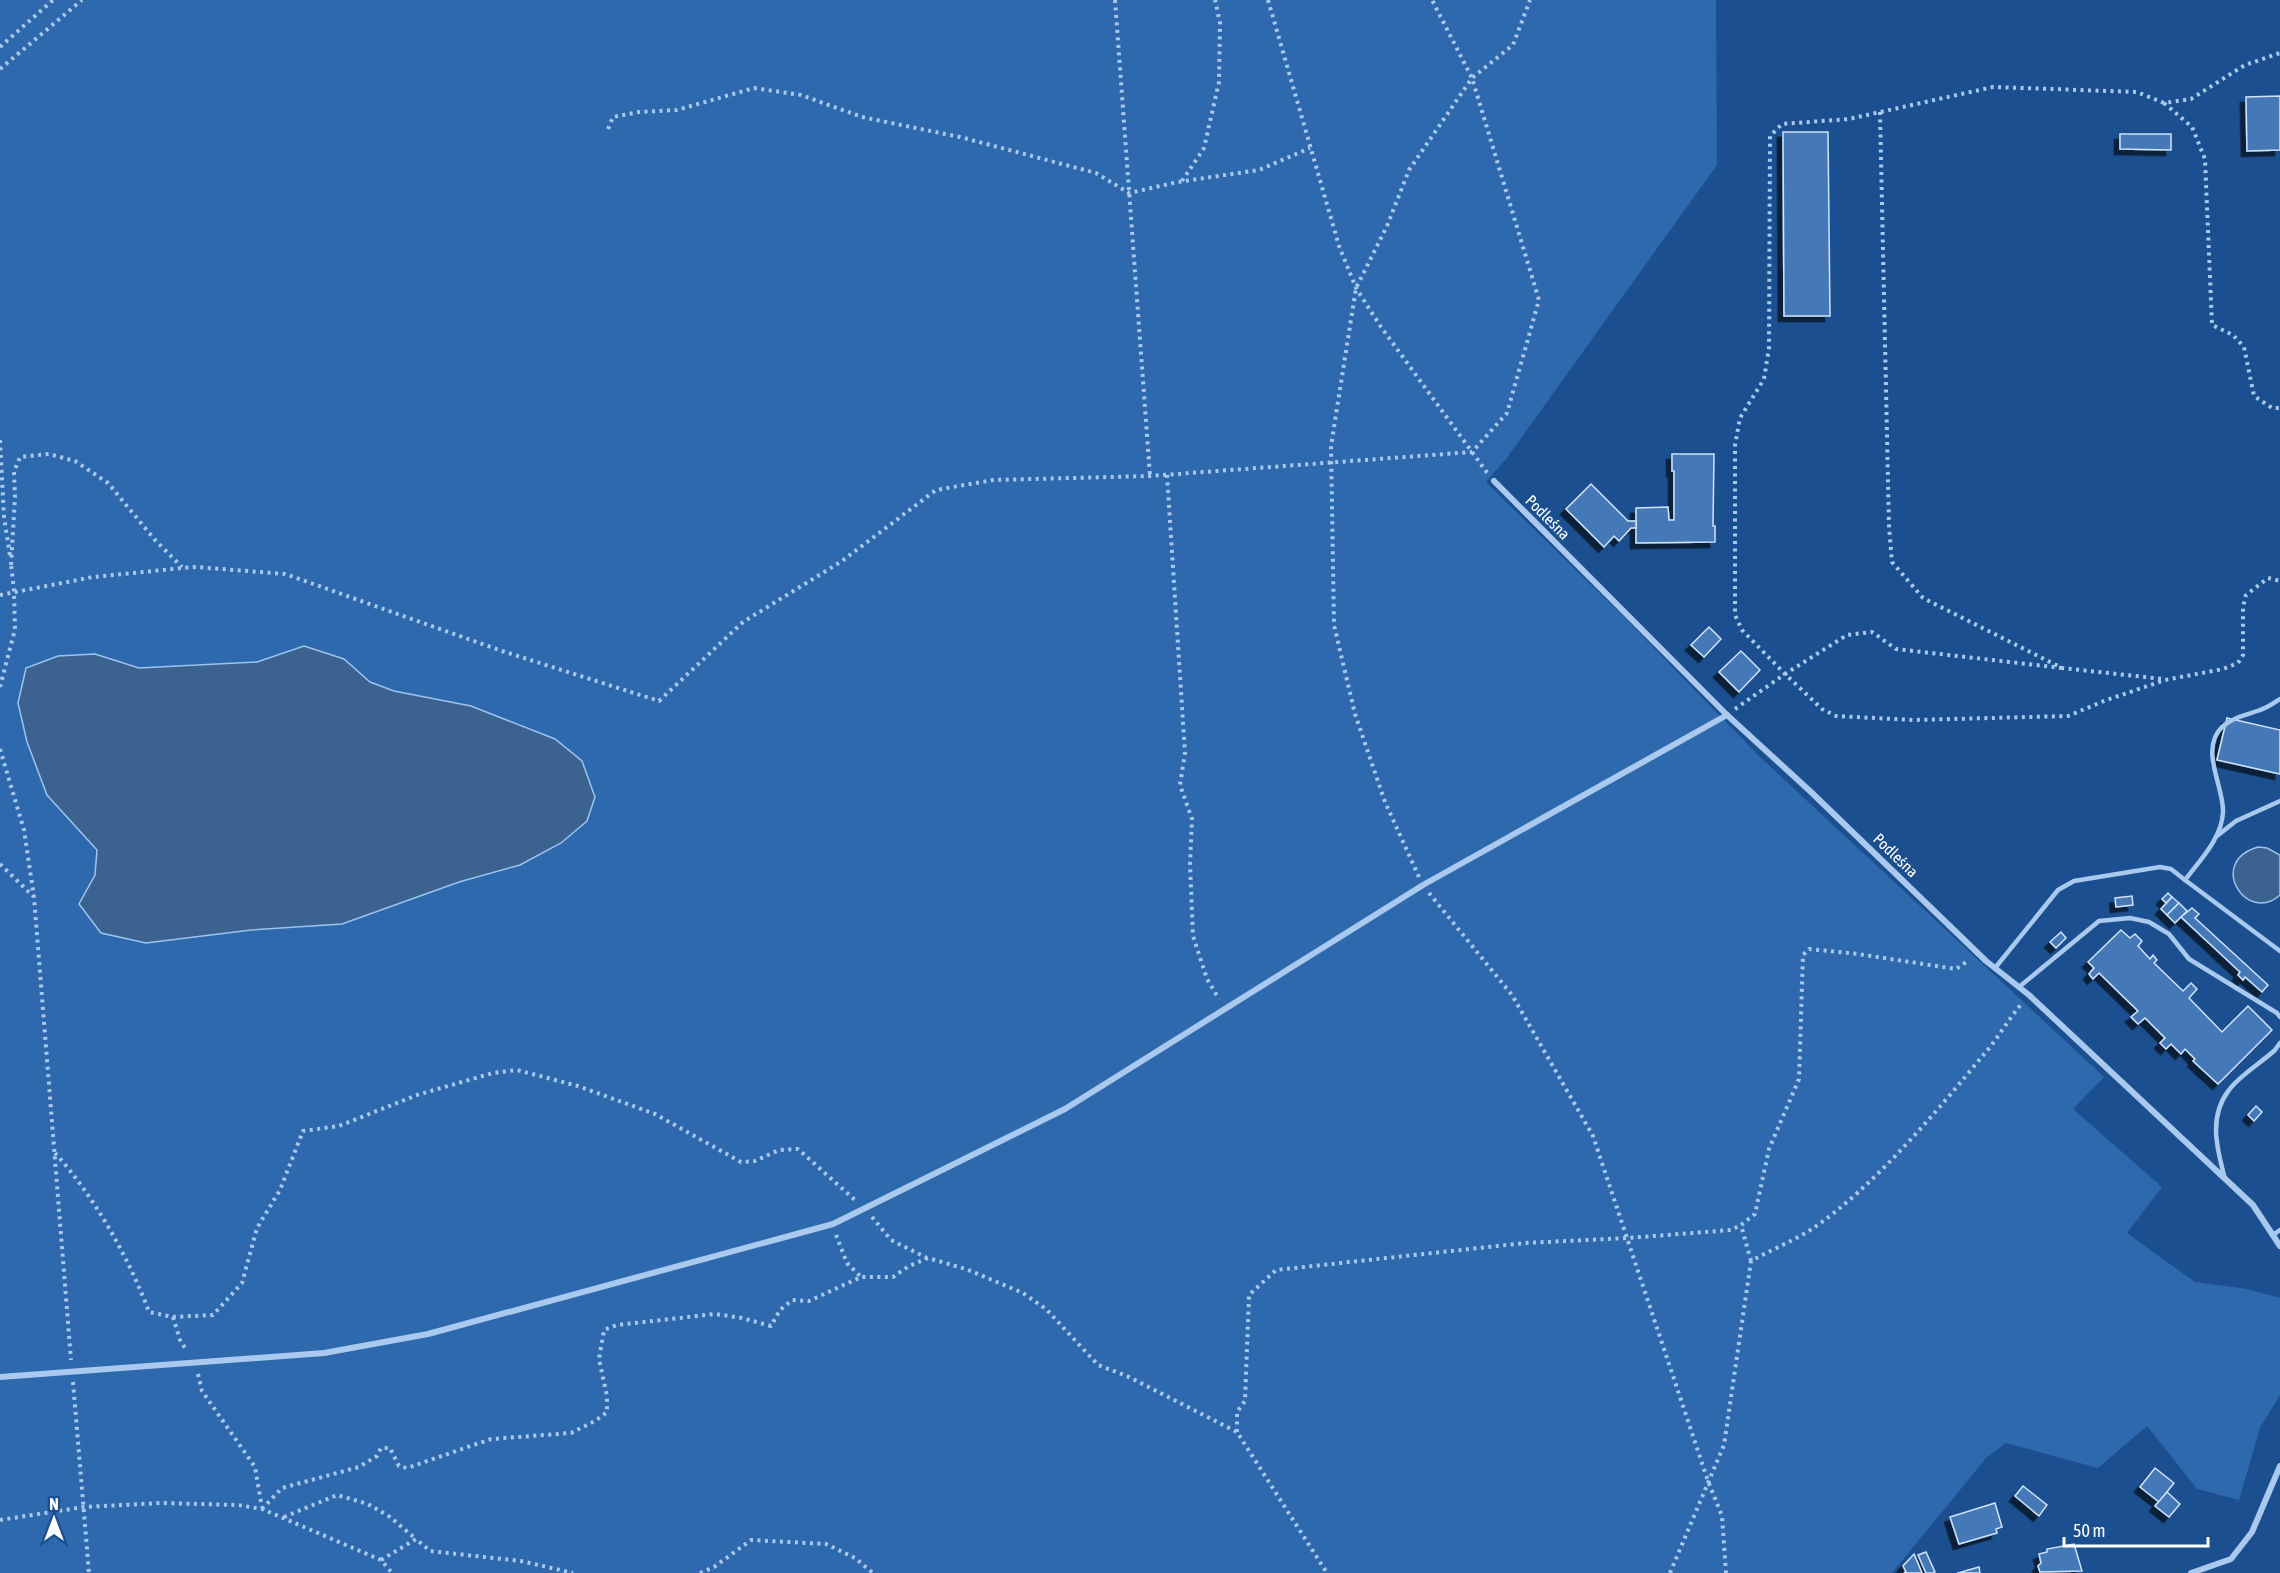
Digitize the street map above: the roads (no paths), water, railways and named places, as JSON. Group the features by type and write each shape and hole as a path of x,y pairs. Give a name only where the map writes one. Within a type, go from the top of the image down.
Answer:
{"street":[{"name":"Podleśna","path":"1494,482 1727,715 1811,792 1978,953 2029,995 2253,1205 2280,1246"},
{"path":"0,1377 324,1353 428,1334 833,1224 1065,1109 1423,885 1727,715"},
{"path":"2191,1573 2231,1559 2252,1532 2280,1466"}],"lane":[{"path":"2217,836 2223,812 2212,761 2215,741 2221,728 2239,716 2262,710 2280,699"},
{"path":"2186,880 2217,836 2236,821 2280,801"},
{"path":"1995,968 2058,890 2074,881 2160,867 2171,869 2280,951"},
{"path":"2019,987 2099,921 2130,918 2150,922 2169,934 2189,959 2277,1012 2280,1017"},
{"path":"2225,1179 2215,1133 2217,1111 2229,1089 2275,1050 2280,1043"},
{"path":"2273,1235 2280,1230"}]}
